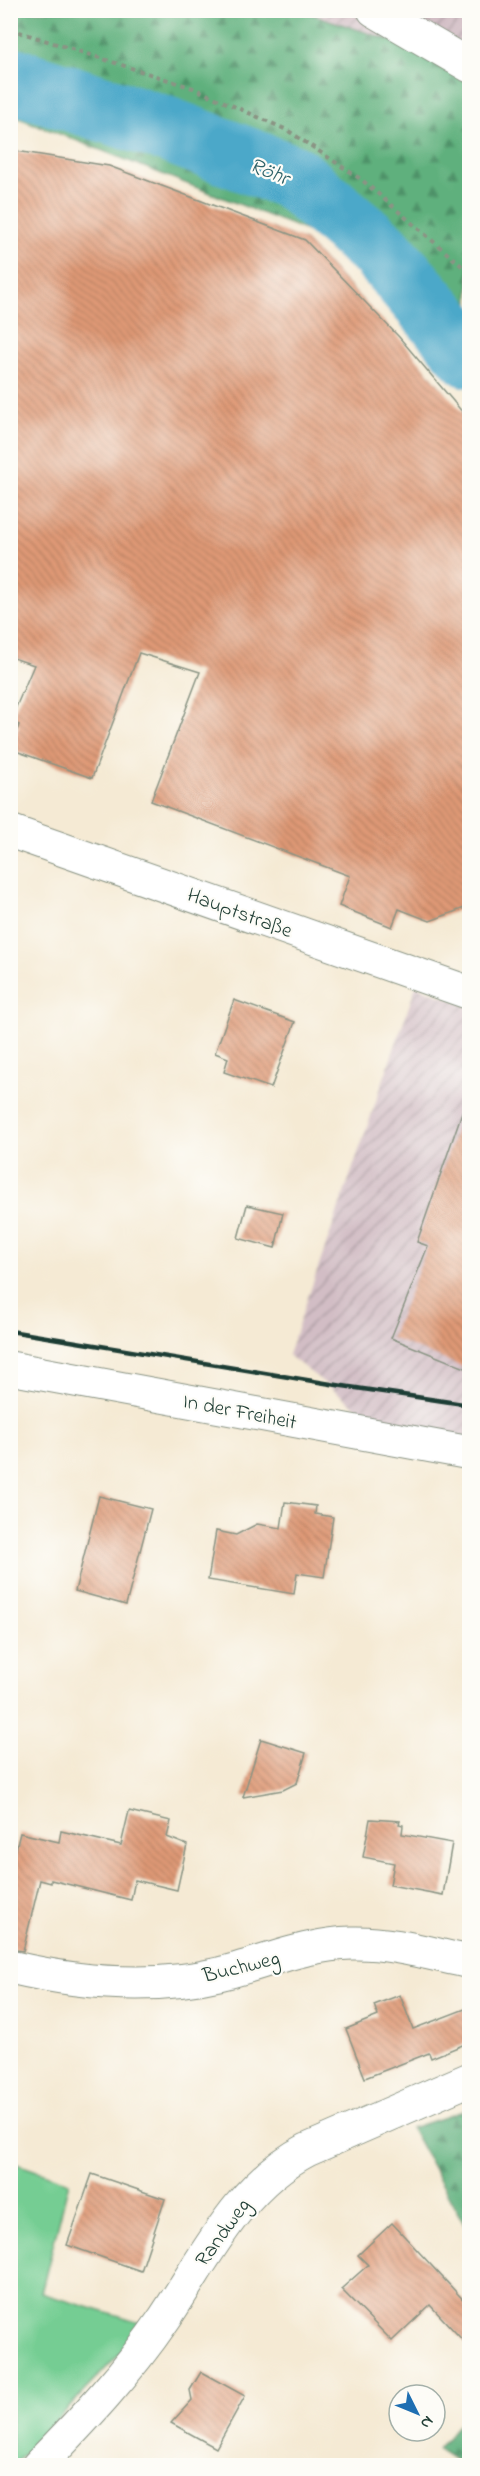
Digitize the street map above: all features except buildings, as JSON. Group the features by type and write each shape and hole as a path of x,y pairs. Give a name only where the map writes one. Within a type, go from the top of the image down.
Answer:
{"street":[{"path":"374,10 470,66"},
{"name":"Hauptstraße","path":"10,831 470,993"},
{"name":"In der Freiheit","path":"10,1368 470,1453"},
{"name":"Buchweg","path":"10,1967 52,1976 120,1983 180,1980 218,1974 306,1948 352,1943 383,1944 470,1962"},
{"name":"Randweg","path":"38,2466 72,2431 137,2354 164,2319 239,2205 264,2179 286,2161 307,2150 470,2079"}],"path":[{"path":"10,29 193,88 287,130 362,180 470,273"}],"shaded area":[{"path":"302,11 469,11 469,82 419,50"},
{"path":"416,986 469,1006 469,1440 378,1424 288,1355"}],"green space":[{"path":"10,11 302,11 419,50 469,82 469,308 333,241 11,115"},
{"path":"413,311 469,331 469,373"},
{"path":"470,2109 469,2233 411,2128"},
{"path":"11,2162 69,2182 41,2293 147,2325 11,2466"},
{"path":"469,2412 469,2465 463,2465 438,2449 443,2443 447,2443 447,2438"}],"waterway":[{"name":"Röhr","path":"10,79 163,128 294,178 380,250 470,355"}],"railway":[{"path":"10,1331 470,1405"}]}
